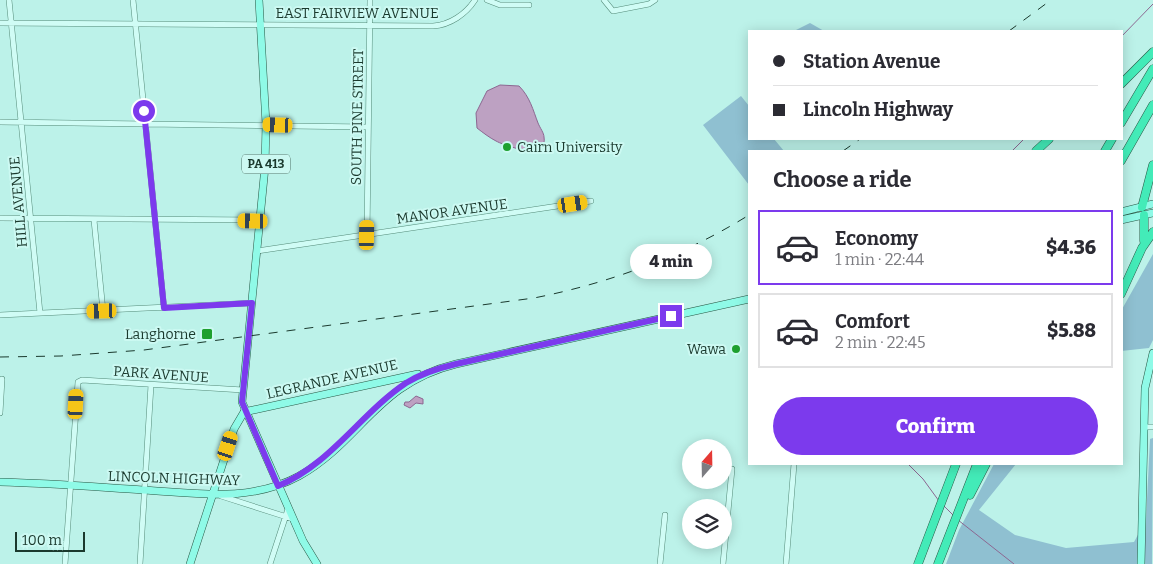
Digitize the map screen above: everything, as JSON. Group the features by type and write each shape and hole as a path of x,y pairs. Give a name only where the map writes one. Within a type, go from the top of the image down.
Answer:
{"highway":[{"path":"1123,82 1153,52"},
{"path":"1123,120 1153,69"},
{"path":"1123,158 1153,105"},
{"path":"1037,150 1048,140"},
{"path":"1142,248 1146,232 1143,211 1153,165"},
{"path":"1123,290 1142,248 1153,232"},
{"path":"918,564 956,465"},
{"path":"960,511 977,465"},
{"path":"938,564 960,511 985,465"}],"main road":[{"name":"PA 413","path":"259,0 266,124 266,167 243,390 244,412 278,486"},
{"path":"1123,219 1143,211 1153,204"},
{"path":"1123,212 1143,211 1153,213"},
{"name":"LINCOLN HIGHWAY","path":"0,482 216,495 250,493 278,486 314,466 390,395 426,373 456,364 748,299"},
{"path":"1141,564 1146,379 1153,353"},
{"name":"LEGRANDE AVENUE","path":"244,412 392,378 426,373"},
{"path":"190,564 216,495 234,430 244,412"},
{"path":"278,486 288,509 289,518 317,564"}],"street":[{"name":"HILL AVENUE","path":"9,0 40,313"},
{"path":"133,0 164,308"},
{"name":"SOUTH PINE STREET","path":"367,235 370,0"},
{"name":"EAST FAIRVIEW AVENUE","path":"0,23 440,26 460,15 475,0"},
{"path":"487,0 500,5 529,5"},
{"path":"604,0 612,10 649,4 655,0"},
{"path":"0,122 266,124 368,127"},
{"name":"MANOR AVENUE","path":"257,252 591,201"},
{"path":"0,218 261,220"},
{"path":"94,220 102,311"},
{"path":"0,315 252,303"},
{"path":"0,413 2,379"},
{"name":"PARK AVENUE","path":"70,486 78,382 82,380 243,390"},
{"path":"140,564 151,385"},
{"path":"1144,427 1153,427"},
{"path":"786,564 794,465"},
{"path":"65,564 70,486"},
{"path":"723,564 730,489"},
{"path":"216,495 289,518 270,564"},
{"path":"660,564 665,515"}],"shaded area":[{"path":"810,23 822,30 796,30"},
{"path":"500,85 519,86 526,95 544,135 543,144 539,148 525,150 508,146 494,140 477,128 476,113 487,91"},
{"path":"741,96 748,105 748,140 775,140 783,150 748,150 748,184 703,125"},
{"path":"1153,254 1153,340 1149,348 1123,351 1123,307"},
{"path":"416,396 423,399 423,404 416,403 410,408 404,405 405,402 409,402"},
{"path":"1153,438 1152,564 946,564 959,530 993,465 1015,465 979,510 1015,535 1066,548 1134,542 1146,520 1150,439"}],"waterway":[{"path":"1123,35 1153,4"},
{"path":"1013,150 1023,140"},
{"path":"909,465 923,479 939,501"},
{"path":"944,506 953,515"},
{"path":"958,520 1014,564"}],"railway":[{"path":"1010,30 1051,0"},
{"path":"844,150 859,140"},
{"path":"0,357 61,356 144,350 534,298 618,276 645,266 698,243 748,216"}],"place":[{"name":"Cairn University","path":"507,147"},
{"name":"Langhorne","path":"207,334"},
{"name":"Wawa","path":"736,349"}],"route":[{"path":"144,111 164,308 252,303 242,402 244,412 278,486 292,480 314,466 390,395 408,382 426,373 456,364 671,316"}]}
